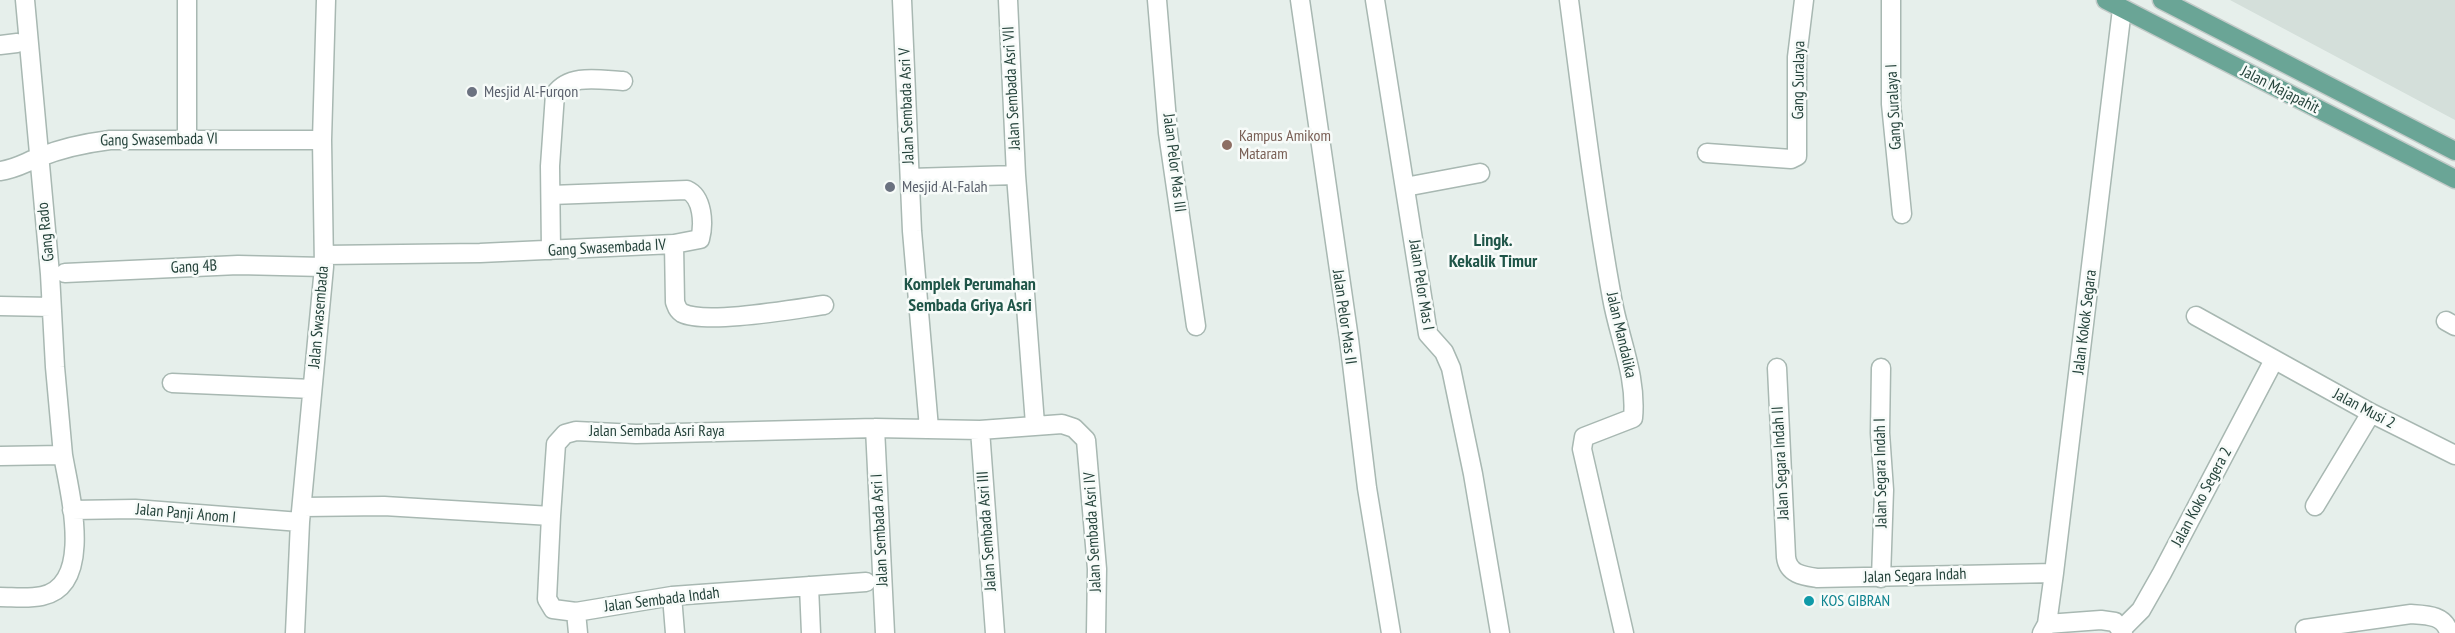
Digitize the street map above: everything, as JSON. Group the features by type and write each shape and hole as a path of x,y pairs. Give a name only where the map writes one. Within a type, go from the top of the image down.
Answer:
{"main road":[{"name":"Jalan Majapahit","path":"2106,0 2455,178"},
{"name":"Jalan Majapahit","path":"2162,0 2455,151"}],"street":[{"name":"Gang Rado","path":"25,0 50,274 63,455"},
{"path":"187,0 187,139"},
{"name":"Jalan Swasembada","path":"295,633 301,514 324,261 322,141 326,0"},
{"name":"Jalan Sembada Asri V","path":"902,0 910,178 929,428"},
{"name":"Jalan Sembada Asri VII","path":"1008,0 1016,176 1035,424"},
{"name":"Jalan Pelor Mas III","path":"1157,0 1168,133 1196,326"},
{"name":"Jalan Pelor Mas II","path":"1300,0 1349,339 1367,488 1391,633"},
{"name":"Jalan Pelor Mas I","path":"1376,0 1428,334 1444,352 1451,368 1473,474 1500,633"},
{"name":"Jalan Mandalika","path":"1569,0 1587,139 1612,299 1629,364 1634,397 1634,418 1584,437 1582,449 1623,633"},
{"name":"Gang Suralaya","path":"1707,153 1795,159 1798,145 1797,57 1804,0"},
{"name":"Gang Suralaya I","path":"1890,0 1892,104 1902,214"},
{"name":"Jalan Kokok Segara","path":"2044,628 2054,573 2122,9"},
{"path":"551,250 555,94 567,83 577,80 623,81"},
{"name":"Gang Swasembada VI","path":"0,171 19,167 39,157 76,145 110,140 322,141"},
{"path":"1405,187 1480,172"},
{"path":"910,178 1016,176"},
{"path":"551,195 687,190 694,193 699,201 700,239 674,244"},
{"name":"Gang Swasembada IV","path":"324,261 674,244 675,302 678,310 683,314 696,316 763,314 824,305"},
{"name":"Gang 4B","path":"65,273 324,261"},
{"path":"0,306 51,307"},
{"name":"Jalan Musi 2","path":"2196,316 2371,413 2455,455"},
{"name":"Jalan Koko Segera 2","path":"2123,631 2141,610 2162,573 2274,360"},
{"name":"Jalan Segara Indah II","path":"1777,368 1786,557"},
{"name":"Jalan Segara Indah I","path":"1881,368 1880,433 1884,490 1881,578"},
{"path":"172,383 312,388"},
{"path":"2315,506 2371,413"},
{"name":"Jalan Sembada Asri Raya","path":"551,516 556,444 565,434 576,431 636,434 875,428 980,430 1035,424 1062,424 1082,433"},
{"name":"Jalan Sembada Asri I","path":"875,428 885,633"},
{"name":"Jalan Sembada Asri III","path":"980,430 995,633"},
{"name":"Jalan Sembada Asri IV","path":"1082,433 1086,440 1097,569 1096,633"},
{"path":"0,456 63,455 72,510 74,555 71,571 63,582 43,596 0,597"},
{"path":"301,514 384,506 551,516"},
{"name":"Jalan Panji Anom I","path":"72,510 135,509 301,514"},
{"name":"Jalan Sembada Indah","path":"551,516 548,599 553,609 576,612 672,596 866,582"},
{"name":"Jalan Segara Indah","path":"1786,557 1789,568 1801,576 1881,578 2054,573"},
{"path":"809,586 811,633"},
{"path":"672,596 675,633"},
{"path":"576,612 578,633"},
{"path":"2304,629 2411,614 2428,615 2440,619 2449,633"},
{"path":"2044,628 2101,620 2115,622 2123,631"}],"shaded area":[{"path":"2230,0 2455,0 2455,120"}],"place":[{"name":"Mesjid Al-Furqon","path":"472,92"},
{"name":"Kampus Amikom Mataram","path":"1227,145"},
{"name":"Mesjid Al-Falah","path":"890,187"},
{"name":"KOS GIBRAN","path":"1809,601"}],"district":[{"name":"Lingk. Kekalik Timur","path":"1493,251"},
{"name":"Komplek Perumahan Sembada Griya Asri","path":"970,295"}]}
